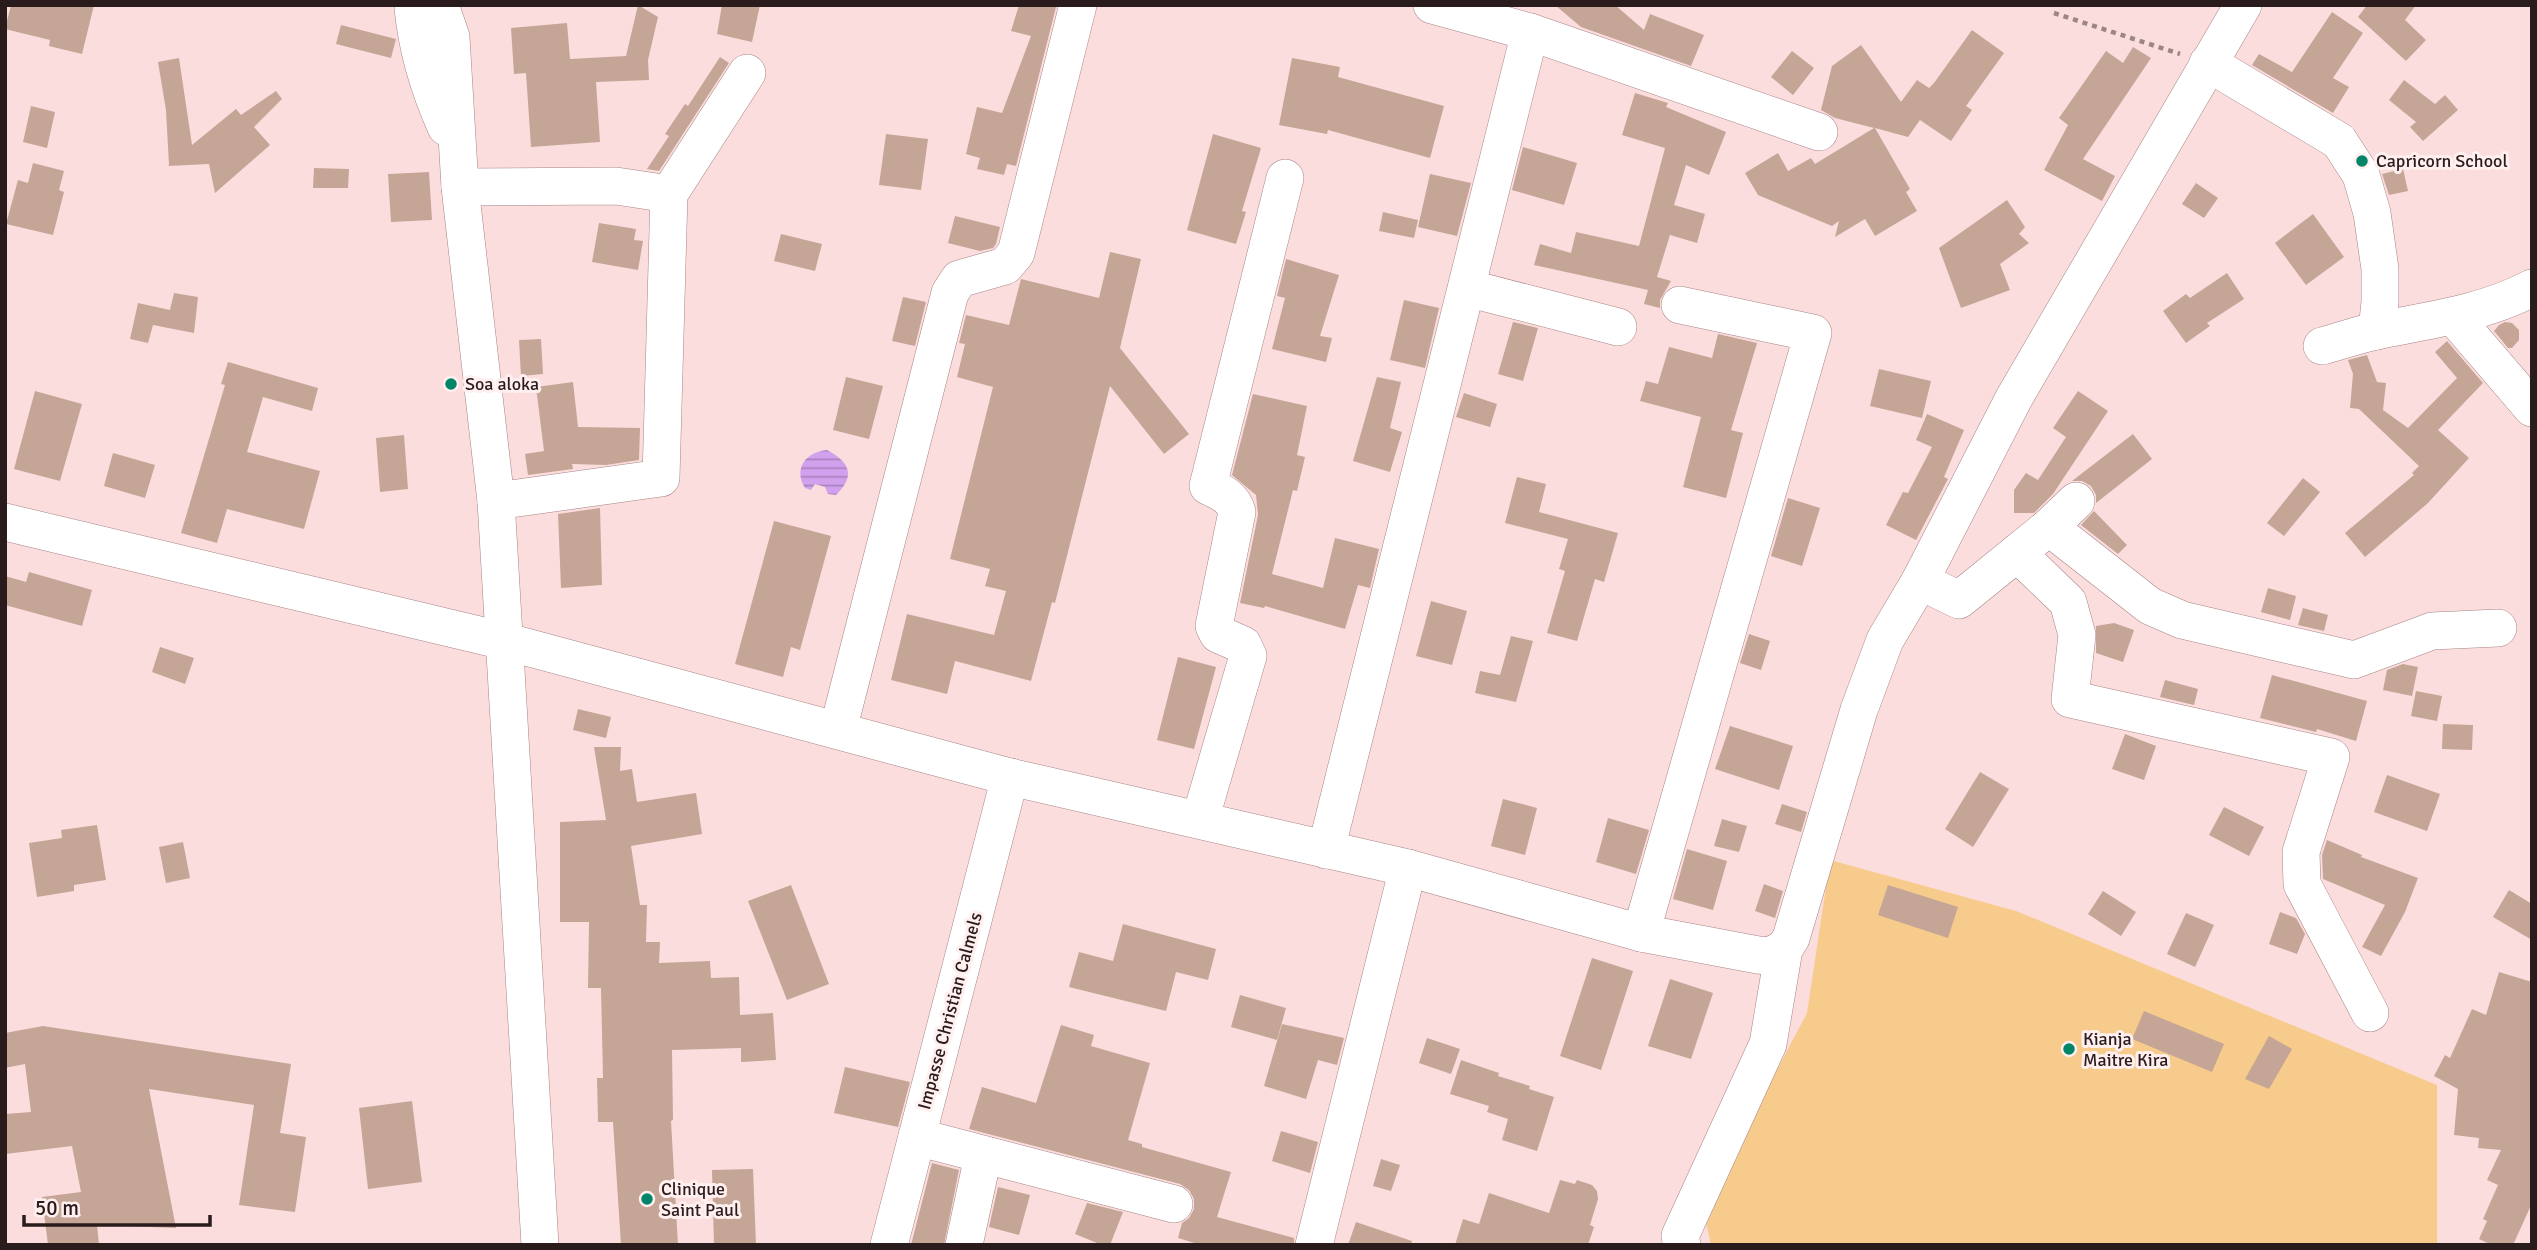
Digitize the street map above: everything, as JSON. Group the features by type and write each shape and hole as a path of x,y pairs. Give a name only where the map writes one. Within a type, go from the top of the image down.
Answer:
{"street":[{"path":"415,5 416,39 437,107 457,150"},
{"path":"440,5 452,37 460,187 496,501 540,1245"},
{"path":"838,730 950,293 959,279 1005,266 1016,253 1078,5"},
{"path":"1432,5 1522,22 1819,131"},
{"path":"1682,1245 1681,1236 1768,1044 1784,949 1791,938 1859,710 1885,640 1920,581 2014,398 2243,5"},
{"path":"1326,850 1466,288 1522,22"},
{"path":"2208,63 2339,141 2361,174 2372,213 2379,269 2377,331"},
{"path":"496,501 661,478 668,194 747,73"},
{"path":"1200,820 1248,656 1243,645 1218,634 1214,626 1237,512 1235,503 1208,486 1284,178"},
{"path":"460,187 616,186 668,194"},
{"path":"1466,288 1618,327"},
{"path":"2322,346 2377,331 2454,317 2512,298 2532,288"},
{"path":"1641,933 1813,333 1680,305"},
{"path":"2454,317 2532,408"},
{"path":"1920,581 1959,600 2049,527 2076,501"},
{"path":"5,522 504,640 1010,776 1408,868 1641,933 1758,955 1769,956 1784,949"},
{"path":"2049,527 2150,606 2182,620 2354,660 2432,631 2498,628"},
{"path":"2017,553 2068,602 2077,635 2070,699 2331,757 2301,852 2302,884 2370,1013"},
{"name":"Impasse Christian Calmels","path":"889,1245 1010,776"},
{"path":"1314,1245 1408,868"},
{"path":"917,1137 1174,1205"},
{"path":"964,1245 983,1156"}],"path":[{"path":"2054,13 2208,63"}],"shaded area":[{"path":"827,450 841,459 848,470 846,482 836,495 828,494 825,487 815,484 811,490 805,488 800,474 808,458"},
{"name":"Kianja Maitre Kira","path":"1830,860 2016,911 2437,1085 2437,1245 1711,1245 1703,1209 1807,1013"}],"building":[{"path":"11,5 94,5 82,54 49,46 50,40 5,29"},
{"path":"638,5 658,17 648,60 649,80 596,82 600,142 531,147 526,73 514,74 511,28 567,23 570,59 626,56"},
{"path":"722,5 760,5 752,42 717,34"},
{"path":"1019,5 1056,7 1016,166 1007,164 1004,175 977,169 980,158 966,154 977,107 1002,113 1031,36 1011,31"},
{"path":"1555,5 1615,5 1644,30 1650,14 1704,35 1691,66 1581,27"},
{"path":"2367,5 2416,5 2405,20 2426,40 2406,61 2358,17"},
{"path":"2332,12 2363,33 2333,78 2349,87 2333,113 2252,65 2259,54 2292,72"},
{"path":"341,25 396,39 391,58 336,44"},
{"path":"1972,30 2004,53 1966,106 1972,110 1951,141 1920,120 1908,137 1875,128 1910,189 1906,192 1917,211 1875,236 1865,219 1835,237 1839,221 1832,226 1758,195 1745,173 1778,153 1788,171 1811,158 1815,164 1874,128 1835,118 1821,110 1832,66 1861,45 1901,102 1917,80 1929,88 1934,83"},
{"path":"2133,47 2151,58 2083,159 2115,176 2102,201 2044,170 2068,125 2059,118 2106,51 2123,63"},
{"path":"1792,51 1814,68 1793,95 1771,77"},
{"path":"720,57 729,63 659,171 647,169 669,136 665,134 685,104 688,106"},
{"path":"179,58 192,145 236,109 241,115 276,91 282,99 254,127 270,145 215,193 209,164 168,166 166,110 158,62"},
{"path":"1292,58 1340,67 1338,77 1444,106 1430,158 1328,130 1327,134 1279,125"},
{"path":"2404,80 2435,104 2445,95 2458,110 2423,141 2410,127 2416,122 2389,100"},
{"path":"1635,93 1668,103 1666,107 1726,132 1709,175 1686,165 1674,205 1705,214 1697,243 1670,235 1657,277 1671,281 1660,300 1660,308 1644,304 1648,290 1534,265 1540,244 1571,253 1576,232 1639,246 1665,148 1622,135"},
{"path":"31,106 55,112 47,148 23,142"},
{"path":"886,134 928,139 921,190 879,185"},
{"path":"1213,134 1261,148 1242,211 1246,212 1236,244 1187,230"},
{"path":"1523,147 1577,163 1564,205 1512,190"},
{"path":"33,163 64,171 59,190 64,192 53,235 6,224 18,180 28,183"},
{"path":"314,168 349,169 348,188 313,188"},
{"path":"2403,169 2408,191 2389,195 2382,174"},
{"path":"429,172 432,220 391,222 388,174"},
{"path":"1430,174 1471,183 1457,236 1418,227"},
{"path":"2196,183 2218,198 2204,218 2182,204"},
{"path":"2007,200 2025,227 2019,234 2029,243 2000,264 2010,290 1961,308 1939,248"},
{"path":"1383,212 1418,220 1414,238 1379,231"},
{"path":"2313,214 2344,257 2306,285 2275,243"},
{"path":"955,216 1000,227 993,248 980,251 948,243"},
{"path":"599,223 636,229 634,240 643,241 638,270 592,262"},
{"path":"781,234 822,244 815,271 774,261"},
{"path":"1110,252 1141,259 1120,348 1189,434 1164,454 1110,386 1055,603 1052,602 1031,681 955,661 947,694 891,680 907,614 994,635 1006,591 985,586 990,569 950,559 993,387 957,377 965,344 959,343 966,315 1009,325 1021,279 1099,298"},
{"path":"1286,259 1339,275 1320,336 1332,338 1326,362 1272,349 1285,298 1277,296"},
{"path":"2227,273 2244,299 2207,323 2210,326 2186,343 2163,311 2186,294 2190,298"},
{"path":"174,293 198,297 194,333 153,325 148,343 130,339 138,303 170,310"},
{"path":"903,297 926,302 915,346 892,341"},
{"path":"1404,300 1439,308 1425,368 1390,360"},
{"path":"1513,322 1538,328 1523,381 1498,374"},
{"path":"2505,322 2512,323 2519,330 2519,340 2512,348 2508,348 2494,331"},
{"path":"1718,334 1757,343 1731,430 1743,433 1726,498 1683,487 1701,417 1640,401 1646,381 1658,384 1669,347 1712,358"},
{"path":"541,339 543,374 521,376 519,340"},
{"path":"2447,341 2483,383 2438,430 2469,458 2428,503 2365,557 2345,533 2414,475 2412,473 2419,466 2359,409 2350,408 2353,374 2348,360 2367,355 2377,382 2386,383 2383,410 2408,428 2457,378 2435,352"},
{"path":"228,362 318,388 312,411 263,397 247,452 320,471 304,529 227,509 217,543 181,533 225,385 221,384"},
{"path":"1879,369 1931,381 1922,418 1870,406"},
{"path":"846,377 883,386 869,439 833,430"},
{"path":"1377,377 1401,382 1390,428 1402,432 1390,472 1353,461"},
{"path":"573,382 578,427 640,428 639,460 606,465 572,464 573,469 528,475 525,454 544,451 536,387"},
{"path":"35,391 82,404 60,481 14,469"},
{"path":"2078,391 2108,411 2053,494 2034,513 2014,513 2014,490 2026,473 2038,480 2066,437 2053,428"},
{"path":"1464,393 1497,404 1490,427 1456,417"},
{"path":"1253,394 1307,406 1297,455 1305,457 1297,491 1293,490 1272,574 1323,588 1335,538 1379,549 1370,588 1358,585 1345,629 1265,606 1264,608 1240,603 1258,515 1256,495 1232,475"},
{"path":"1927,414 1964,430 1944,477 1948,479 1916,540 1886,525 1903,492 1908,493 1932,447 1916,440"},
{"path":"2133,434 2152,459 2096,503 2096,495 2091,486 2082,481 2072,481"},
{"path":"404,435 408,489 380,492 376,438"},
{"path":"113,453 155,465 145,498 104,486"},
{"path":"1517,477 1546,484 1539,512 1618,533 1604,582 1595,579 1577,641 1547,633 1565,571 1559,569 1568,539 1505,523"},
{"path":"2303,478 2320,492 2284,536 2267,523"},
{"path":"1788,498 1820,508 1802,566 1771,556"},
{"path":"600,508 602,585 561,588 558,514"},
{"path":"2094,511 2127,545 2118,554 2081,525"},
{"path":"774,521 831,536 800,650 791,647 783,677 735,664"},
{"path":"29,572 92,590 82,626 5,605 5,576 26,582"},
{"path":"2268,588 2296,596 2290,620 2261,612"},
{"path":"1431,601 1467,611 1452,665 1416,656"},
{"path":"2303,608 2328,615 2324,631 2298,625"},
{"path":"2114,623 2134,630 2123,662 2096,653 2096,626"},
{"path":"1749,634 1770,641 1761,670 1740,663"},
{"path":"1511,636 1533,641 1516,702 1475,693 1480,671 1500,675"},
{"path":"160,647 194,658 185,684 152,672"},
{"path":"1178,657 1216,667 1194,749 1157,740"},
{"path":"2403,664 2418,667 2412,696 2383,690 2387,670"},
{"path":"2272,675 2367,701 2356,741 2317,729 2316,732 2260,718"},
{"path":"2165,680 2198,689 2194,705 2160,697"},
{"path":"2416,691 2442,696 2437,721 2411,716"},
{"path":"578,709 611,717 606,738 573,730"},
{"path":"2443,724 2473,725 2472,750 2442,749"},
{"path":"1730,726 1793,746 1779,790 1715,769"},
{"path":"2125,734 2156,746 2144,780 2112,769"},
{"path":"594,747 621,747 620,771 632,769 637,802 696,793 702,834 631,846 640,905 647,905 646,942 660,942 659,963 710,961 711,978 739,977 740,1015 773,1013 776,1060 741,1062 741,1048 672,1050 671,1121 678,1245 621,1245 613,1122 598,1122 597,1078 603,1078 601,988 588,988 589,922 560,922 560,822 606,820"},
{"path":"1980,772 2009,789 1973,847 1945,829"},
{"path":"2387,775 2440,794 2427,831 2374,812"},
{"path":"1503,799 1537,808 1525,855 1491,846"},
{"path":"1782,804 1807,812 1801,832 1775,824"},
{"path":"2224,807 2264,827 2249,856 2209,835"},
{"path":"1608,818 1649,830 1636,874 1596,862"},
{"path":"1722,819 1747,826 1739,852 1714,846"},
{"path":"97,825 106,880 74,885 74,891 37,897 29,843 62,838 61,830"},
{"path":"2327,840 2362,855 2361,857 2418,878 2405,912 2381,956 2362,947 2385,905 2323,879 2322,855"},
{"path":"183,842 190,878 166,883 159,847"},
{"path":"1687,849 1727,861 1713,910 1673,899"},
{"path":"1764,884 1783,891 1775,918 1755,911"},
{"path":"791,885 829,984 787,1000 748,901"},
{"path":"1888,885 1958,907 1948,938 1878,915"},
{"path":"2509,890 2532,904 2532,940 2493,917"},
{"path":"2103,891 2136,912 2121,936 2088,914"},
{"path":"2280,912 2296,918 2305,934 2297,954 2269,944"},
{"path":"2186,913 2214,925 2195,967 2167,954"},
{"path":"1123,924 1216,949 1208,980 1176,972 1166,1011 1069,987 1079,952 1113,961"},
{"path":"1592,958 1633,971 1601,1070 1560,1056"},
{"path":"2499,972 2532,982 2532,1203 2513,1245 2492,1245 2479,1239 2487,1221 2483,1219 2498,1185 2487,1180 2501,1150 2478,1148 2479,1138 2454,1135 2458,1089 2434,1076 2445,1055 2450,1058 2472,1009 2486,1015"},
{"path":"1670,979 1713,993 1691,1059 1648,1046"},
{"path":"1240,995 1286,1008 1277,1040 1231,1027"},
{"path":"2144,1011 2224,1044 2212,1072 2132,1039"},
{"path":"1282,1024 1344,1038 1337,1065 1318,1060 1306,1099 1264,1086"},
{"path":"1061,1025 1094,1035 1091,1046 1150,1063 1128,1140 1142,1144 1142,1147 1231,1172 1217,1217 1294,1238 1294,1245 1201,1245 1178,1238 1182,1223 1194,1209 1194,1199 1189,1190 1180,1184 969,1129 982,1087 1036,1103"},
{"path":"43,1026 291,1064 280,1133 306,1137 295,1212 239,1205 254,1105 149,1089 176,1228 97,1225 99,1245 48,1245 42,1197 81,1192 72,1146 5,1154 5,1114 31,1112 25,1064 5,1068 5,1033"},
{"path":"2269,1036 2292,1049 2269,1089 2245,1079"},
{"path":"1427,1038 1460,1049 1451,1074 1419,1063"},
{"path":"1461,1060 1554,1097 1537,1151 1502,1140 1508,1119 1487,1112 1489,1106 1450,1094"},
{"path":"845,1067 910,1082 898,1127 834,1113"},
{"path":"412,1101 422,1182 368,1189 359,1108"},
{"path":"1281,1131 1318,1142 1310,1173 1272,1161"},
{"path":"1381,1159 1400,1165 1391,1191 1373,1186"},
{"path":"932,1163 959,1170 944,1245 911,1245"},
{"path":"753,1169 756,1245 714,1245 712,1170"},
{"path":"1560,1180 1575,1184 1577,1180 1592,1185 1597,1191 1598,1199 1590,1225 1594,1227 1588,1245 1455,1245 1463,1219 1479,1224 1489,1193 1549,1213"},
{"path":"998,1187 1030,1195 1019,1235 989,1227"},
{"path":"1087,1203 1123,1212 1110,1245 1102,1245 1075,1234"},
{"path":"1356,1222 1412,1241 1411,1245 1348,1245"}],"place":[{"name":"Capricorn School","path":"2362,161"},
{"name":"Soa aloka","path":"451,384"},
{"name":"Kianja Maitre Kira","path":"2069,1049"},
{"name":"Clinique Saint Paul","path":"647,1199"}]}
